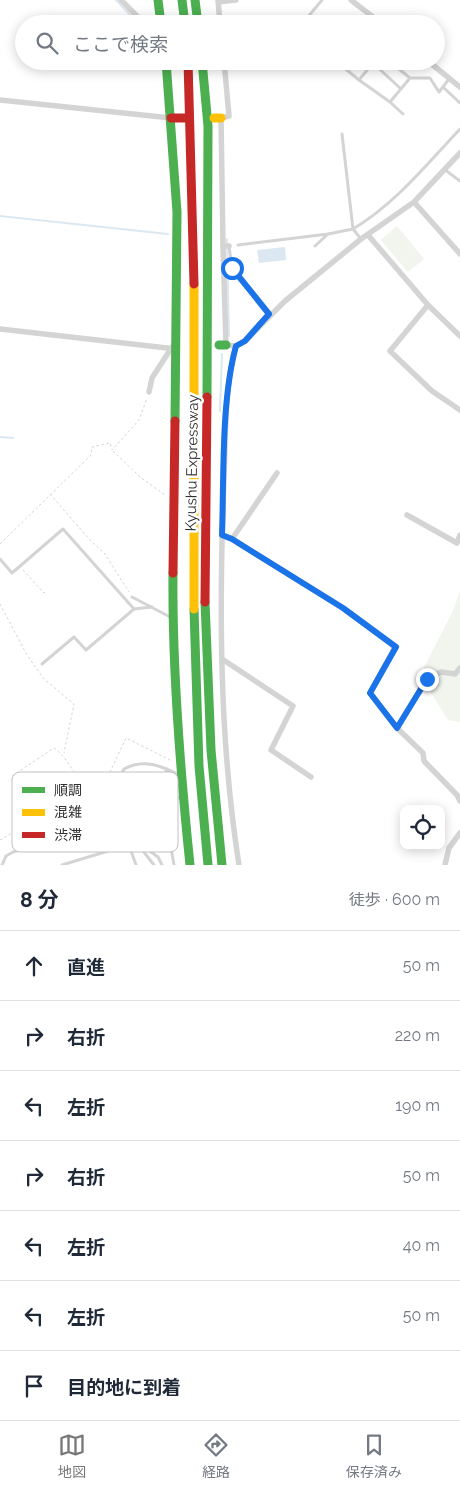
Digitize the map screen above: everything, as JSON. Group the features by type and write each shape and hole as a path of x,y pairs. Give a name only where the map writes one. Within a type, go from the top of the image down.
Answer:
{"main road":[{"path":"158,0 160,15"},
{"path":"182,0 184,15"},
{"path":"195,0 197,15"},
{"path":"167,70 177,212 173,618 180,765 190,865"},
{"name":"Kyushu Expressway","path":"188,70 196,259 191,556 200,798 208,865"},
{"name":"Kyushu Expressway","path":"203,70 208,126 204,552 206,674 214,800 222,865"},
{"path":"171,118 185,118"},
{"path":"175,347 188,346"}],"street":[{"path":"121,0 136,15"},
{"path":"219,15 218,1 236,0"},
{"path":"351,0 370,15"},
{"path":"225,70 229,116 218,118 226,246 222,345 236,346 245,341 269,314 361,240 414,202 460,153"},
{"path":"439,70 460,87"},
{"path":"0,100 171,118"},
{"path":"414,202 460,254"},
{"path":"368,235 428,305 460,336"},
{"path":"428,305 390,351 432,391 460,410"},
{"path":"0,329 175,347"},
{"path":"236,346 228,397 222,535 222,659 228,764 239,865"},
{"path":"149,392 152,378 175,347"},
{"path":"232,539 277,473"},
{"path":"408,515 457,542 460,535"},
{"path":"222,535 232,539 343,608 396,647 370,693 397,728 423,753 424,762 457,795 460,801"},
{"path":"222,659 294,706 271,750 311,777"},
{"path":"397,728 427,679 441,672 455,674 460,668"},
{"path":"445,865 449,848 460,832"}],"lane":[{"path":"310,15 322,0"},
{"path":"347,70 403,114"},
{"path":"359,80 367,70"},
{"path":"382,70 401,89"},
{"path":"400,70 410,78 430,78 439,92 449,78"},
{"path":"390,102 410,78"},
{"path":"442,87 460,103"},
{"path":"238,245 328,234 353,229 376,215 398,196 460,129"},
{"path":"342,134 353,229 361,240"},
{"path":"444,169 460,181"},
{"path":"315,246 328,234"},
{"path":"226,246 232,268 269,314"},
{"path":"0,559 12,573 63,529 134,609"},
{"path":"132,597 173,618"},
{"path":"42,664 74,636 86,650 134,609 152,607"},
{"path":"123,772 130,766 143,762 173,772"},
{"path":"178,799 184,796"},
{"path":"2,865 6,856 13,852"},
{"path":"62,865 105,852"},
{"path":"132,852 136,865"},
{"path":"144,852 154,865"},
{"path":"152,852 162,865"},
{"path":"172,852 174,865"}],"path":[{"path":"112,450 140,420 149,392"},
{"path":"0,544 91,455 92,448 110,443 112,450 140,478 174,502"},
{"path":"49,494 105,554 132,597"},
{"path":"20,566 44,593 46,591"},
{"path":"0,604 27,656 44,679 74,704 63,755"},
{"path":"110,772 126,738 180,765"},
{"path":"18,772 54,748 63,755 73,772"},
{"path":"0,840 12,833"}],"shaded area":[{"path":"397,226 424,259 408,272 381,240"},
{"path":"285,247 286,260 259,263 257,250"},
{"path":"460,591 460,722 448,720 420,675 453,611"}],"waterway":[{"path":"116,0 130,15"},
{"path":"0,216 168,234"},
{"path":"227,239 229,336"},
{"path":"220,411 222,354"},
{"path":"0,437 13,438"}],"traffic: fast":[{"path":"158,0 160,15"},
{"path":"182,0 184,15"},
{"path":"195,0 197,15"},
{"path":"167,70 177,212 175,421"},
{"path":"203,70 208,126 207,397"},
{"path":"219,345 226,345"},
{"path":"173,573 177,719 190,865"},
{"path":"205,602 211,750 222,865"},
{"path":"194,609 199,766 208,865"}],"traffic: slow":[{"path":"214,118 221,118"},
{"path":"194,284 194,609"}],"traffic: jam":[{"path":"188,70 194,284"},
{"path":"171,118 185,118"},
{"path":"205,602 207,397"},
{"path":"173,573 175,421"}],"route":[{"path":"232,268 269,314 245,341 236,346 232,358 228,397 222,535 232,539 343,608 396,647 370,693 397,728 427,679"}]}
